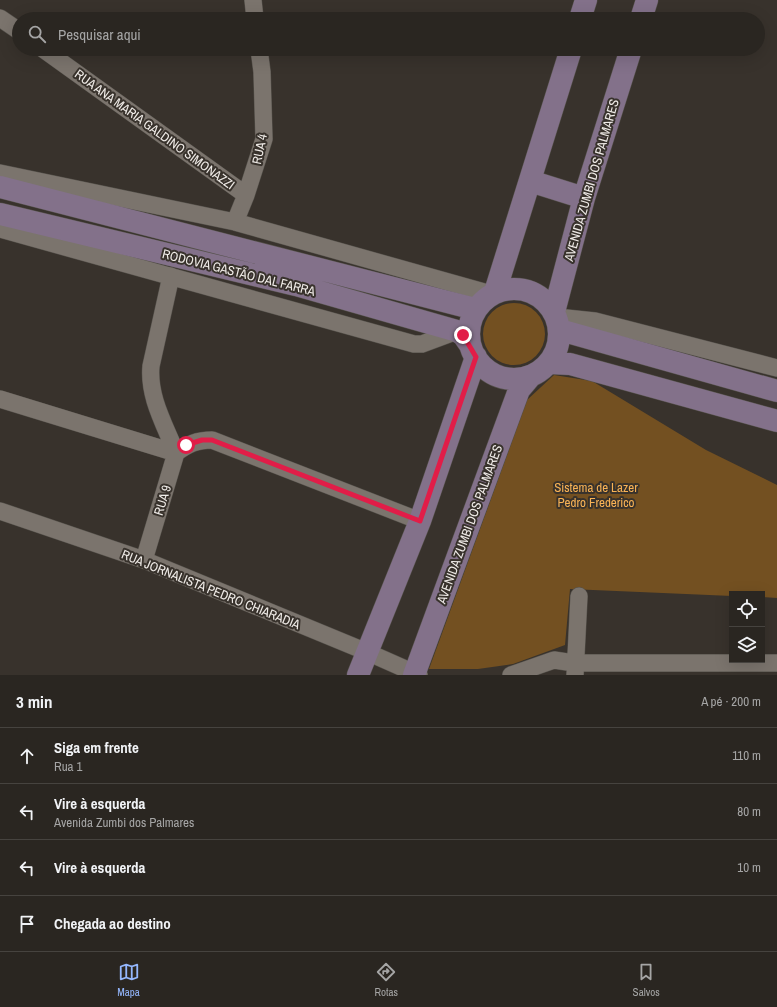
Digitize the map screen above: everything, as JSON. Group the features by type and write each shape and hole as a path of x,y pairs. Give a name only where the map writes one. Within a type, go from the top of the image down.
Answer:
{"main road":[{"path":"582,12 586,0"},
{"path":"643,12 647,0"},
{"path":"493,293 530,181 568,56"},
{"name":"AVENIDA ZUMBI DOS PALMARES","path":"557,320 584,198 629,56"},
{"path":"530,181 584,198"},
{"name":"RODOVIA GASTÃO DAL FARRA","path":"0,187 475,309"},
{"name":"RODOVIA GASTÃO DAL FARRA","path":"0,214 296,285 468,344"},
{"path":"358,675 420,521 468,344 471,320 475,309 482,301 493,293 512,288 524,289 534,292 544,299 557,320 559,342 556,353 549,363 530,377 518,380 506,379 494,374 483,367 468,344"},
{"path":"557,320 777,391"},
{"path":"549,363 570,364 777,421"},
{"name":"AVENIDA ZUMBI DOS PALMARES","path":"416,674 519,390 530,377"}],"street":[{"path":"253,0 254,12"},
{"path":"0,18 12,26"},
{"name":"RUA ANA MARIA GALDINO SIMONAZZI","path":"54,56 246,196"},
{"name":"RUA 4","path":"235,222 246,196 264,139 262,72 260,56"},
{"path":"0,173 235,222 493,293"},
{"path":"0,229 414,344 468,344"},
{"path":"171,276 151,366 150,378 152,391 157,406 181,449"},
{"path":"557,320 595,321 777,368"},
{"path":"0,399 181,449 202,440 212,440 420,521"},
{"name":"RUA 9","path":"144,560 181,449"},
{"name":"RUA JORNALISTA PEDRO CHIARADIA","path":"0,511 144,560 416,674"},
{"path":"574,669 580,596"},
{"path":"510,675 554,660 574,669 777,663"}],"green space":[{"path":"514,303 526,306 536,312 542,322 545,334 542,346 536,356 526,362 514,365 502,362 492,356 486,346 483,334 486,322 492,312 502,306"},
{"name":"Sistema de Lazer Pedro Frederico","path":"554,375 592,381 706,450 777,485 777,598 765,597 765,591 729,591 729,596 570,589 565,645 513,664 478,669 429,669 527,400"}],"route":[{"path":"186,445 202,440 212,440 420,521 476,357 463,335"}]}
